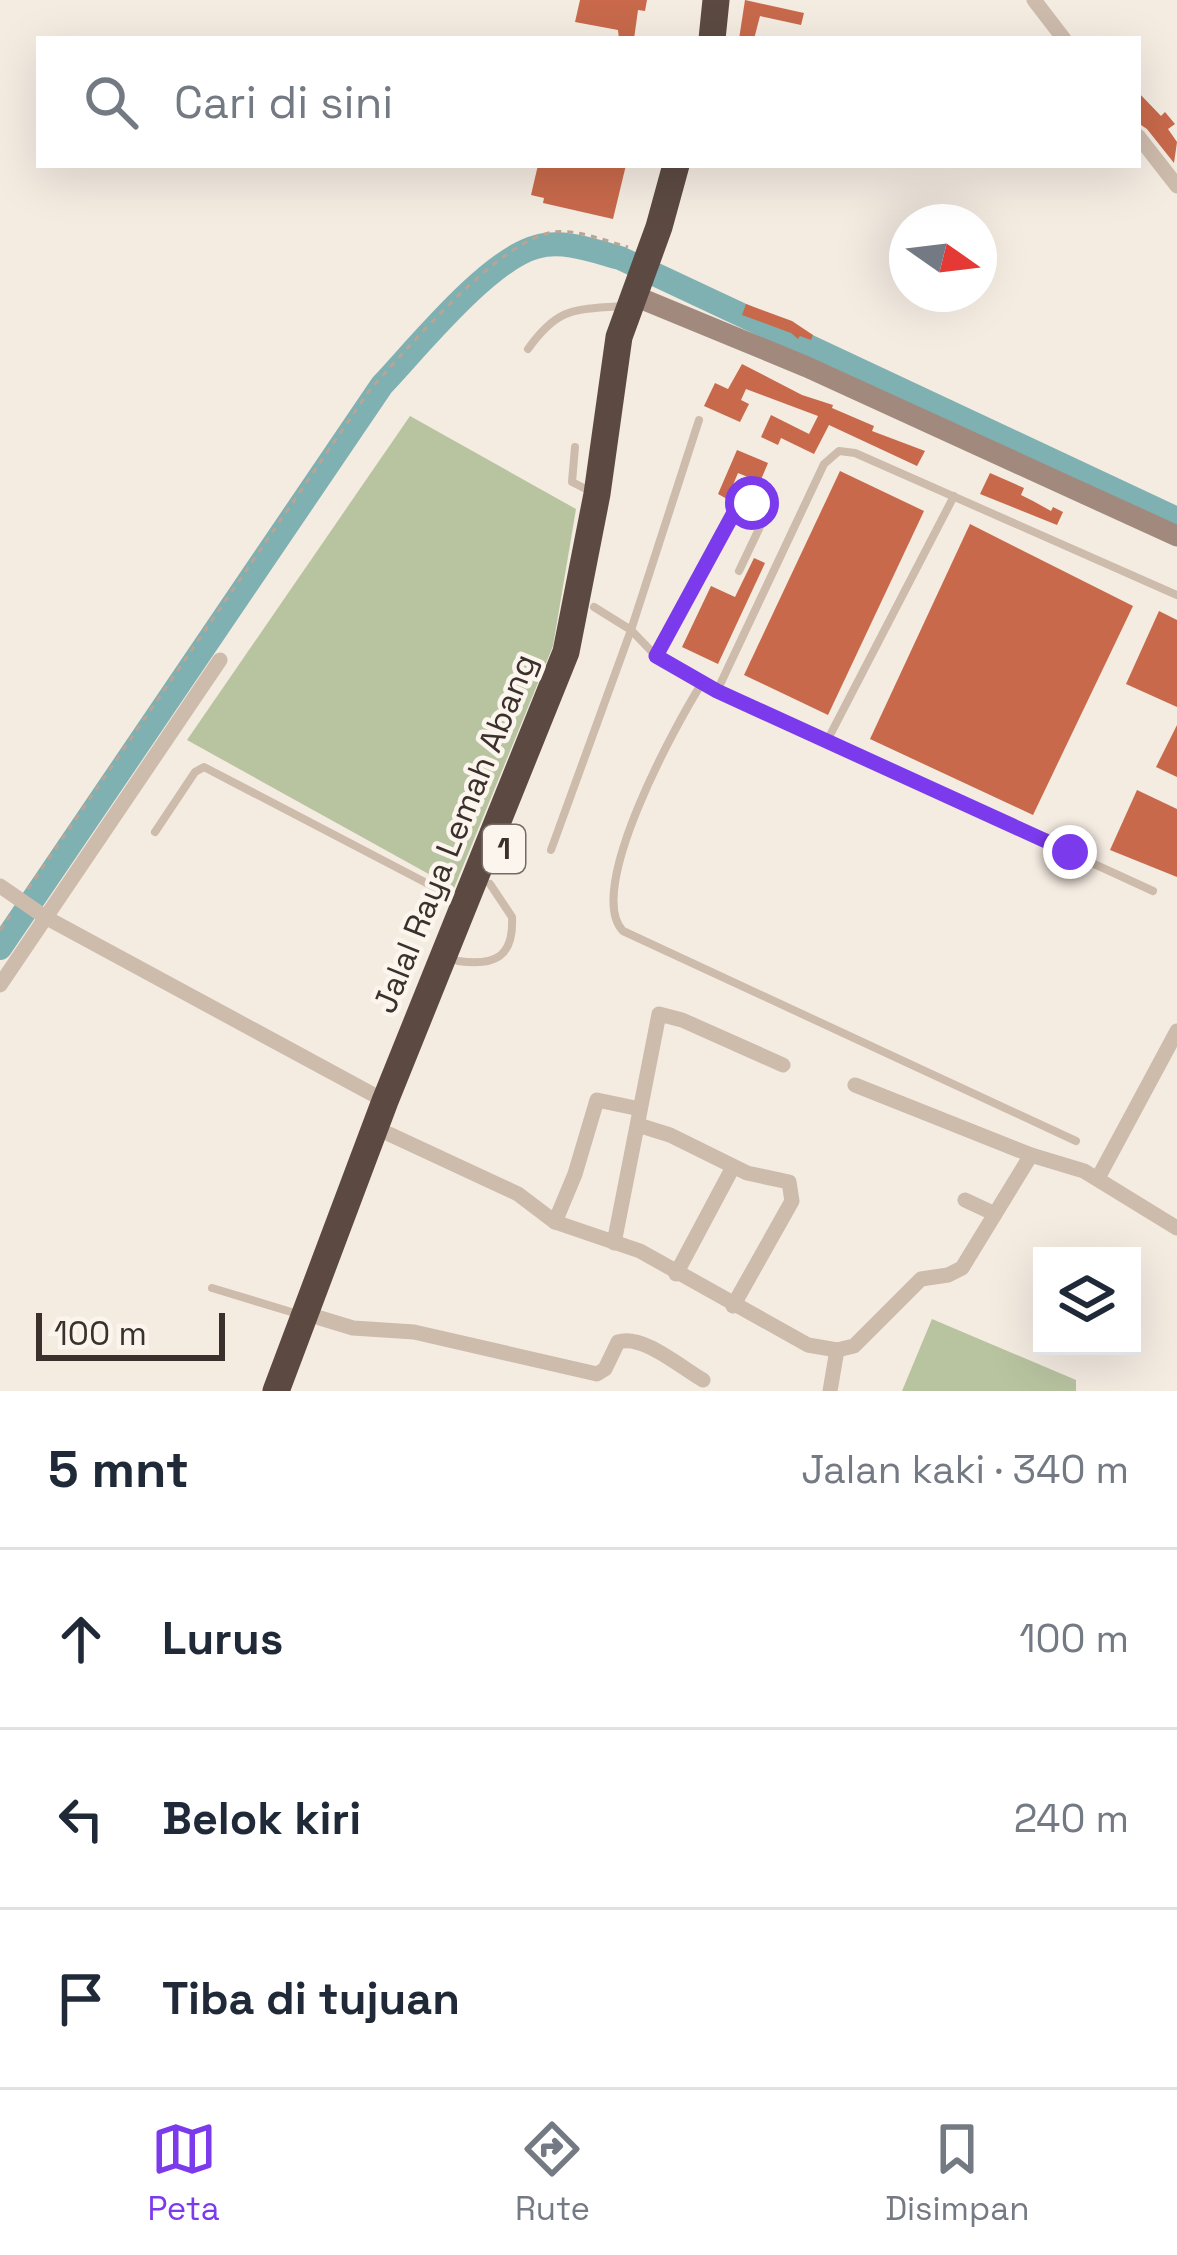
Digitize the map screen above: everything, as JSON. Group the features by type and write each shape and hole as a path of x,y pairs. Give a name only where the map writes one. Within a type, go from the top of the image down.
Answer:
{"highway":[{"path":"699,36 702,0"},
{"path":"712,36 716,0"},
{"name":"1","path":"643,279 675,168"},
{"name":"1","path":"643,279 689,168"},
{"name":"Jalal Raya Lemah Abang","path":"292,1391 385,1101 566,652 597,494 613,373 643,279"},
{"name":"Jalal Raya Lemah Abang","path":"276,1391 389,1134 569,685 594,607 643,279"}],"street":[{"path":"1034,0 1062,36"},
{"path":"1141,140 1177,186"},
{"path":"643,279 807,367 1177,536"},
{"path":"0,985 31,908 220,660"},
{"path":"0,886 31,908 385,1101"},
{"path":"614,1243 660,1013 783,1065"},
{"path":"1098,1178 1177,1030"},
{"path":"855,1085 1098,1178 1177,1228"},
{"path":"555,1222 597,1100 734,1167 788,1182 793,1194 734,1306"},
{"path":"389,1134 518,1194 555,1222 640,1251 808,1345 836,1350 854,1346 921,1279 962,1268 1031,1154"},
{"path":"676,1274 734,1167"},
{"path":"965,1200 995,1214"},
{"path":"312,1317 353,1328 414,1332 597,1373 605,1369 618,1342 627,1339 703,1380"},
{"path":"830,1391 836,1350"}],"lane":[{"path":"528,350 560,314 643,279"},
{"path":"551,850 631,630 699,420"},
{"path":"575,447 572,482 597,494"},
{"path":"717,691 831,456 839,451 855,453 1177,596"},
{"path":"828,740 954,496"},
{"path":"656,656 737,507 759,504 766,512 740,571"},
{"path":"594,607 631,630 656,656 717,691 1153,892"},
{"path":"702,683 643,792 617,879 615,923 663,950 1076,1141"},
{"path":"155,832 195,772 204,767 465,904"},
{"path":"458,961 495,962 508,942 512,917 490,884"},
{"path":"212,1288 312,1317"}],"path":[{"path":"0,930 31,908 345,425 413,341 493,268 544,234 561,231 643,279"}],"green space":[{"path":"410,416 576,509 553,646 454,888 187,740"},
{"path":"932,1319 1076,1380 1076,1391 902,1391"}],"building":[{"path":"580,0 647,0 645,11 638,10 634,36 619,36 618,30 575,22"},
{"path":"745,0 804,13 801,25 760,16 755,36 739,36"},
{"path":"1141,95 1175,124 1168,129 1177,142 1174,163 1141,125"},
{"path":"537,168 625,168 613,219 543,203 544,198 531,195"},
{"path":"746,304 792,321 813,335 811,340 742,315"},
{"path":"742,364 874,426 872,431 925,451 917,466 829,425 814,454 781,438 778,445 761,437 771,415 809,434 818,416 746,389 741,400 749,404 740,422 704,406 715,383 728,389"},
{"path":"737,450 768,463 760,482 738,473 727,499 718,494"},
{"path":"840,471 924,511 828,715 744,675"},
{"path":"990,473 1024,488 1021,495 1063,512 1057,525 980,494"},
{"path":"970,524 1133,606 1033,815 870,739"},
{"path":"754,558 765,563 718,664 682,647 711,586 735,597"},
{"path":"1159,611 1177,620 1177,707 1126,684"},
{"path":"1177,725 1177,777 1156,767"},
{"path":"1137,790 1177,809 1177,877 1110,850"}],"waterway":[{"path":"0,948 382,385 475,287 517,255 536,247 568,245 620,258 1177,519"}],"route":[{"path":"752,503 737,507 656,656 717,691 1070,852"}]}
